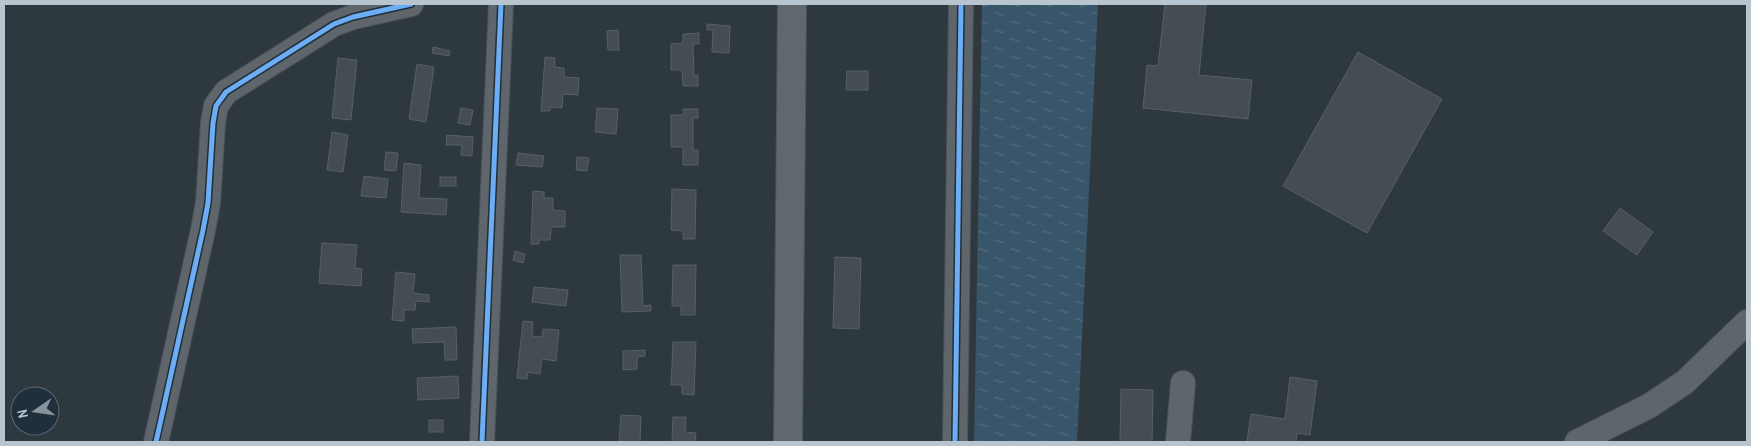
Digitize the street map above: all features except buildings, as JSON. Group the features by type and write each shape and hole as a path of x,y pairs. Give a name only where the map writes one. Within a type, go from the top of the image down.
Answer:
{"main road":[{"path":"788,442 792,4"}],"street":[{"path":"156,442 205,221 216,106 226,92 334,24 353,17 412,4"},
{"path":"482,442 500,4"},
{"path":"955,442 961,4"},
{"path":"1576,442 1649,406 1685,382 1747,322"},
{"path":"1178,442 1183,383"}],"water":[{"path":"982,4 1098,4 1077,442 974,442"}],"cycle path":[{"path":"156,442 208,203 213,123 216,106 226,92 334,24 353,17 411,4"},
{"path":"482,442 501,4"},
{"path":"955,442 961,4"}]}
